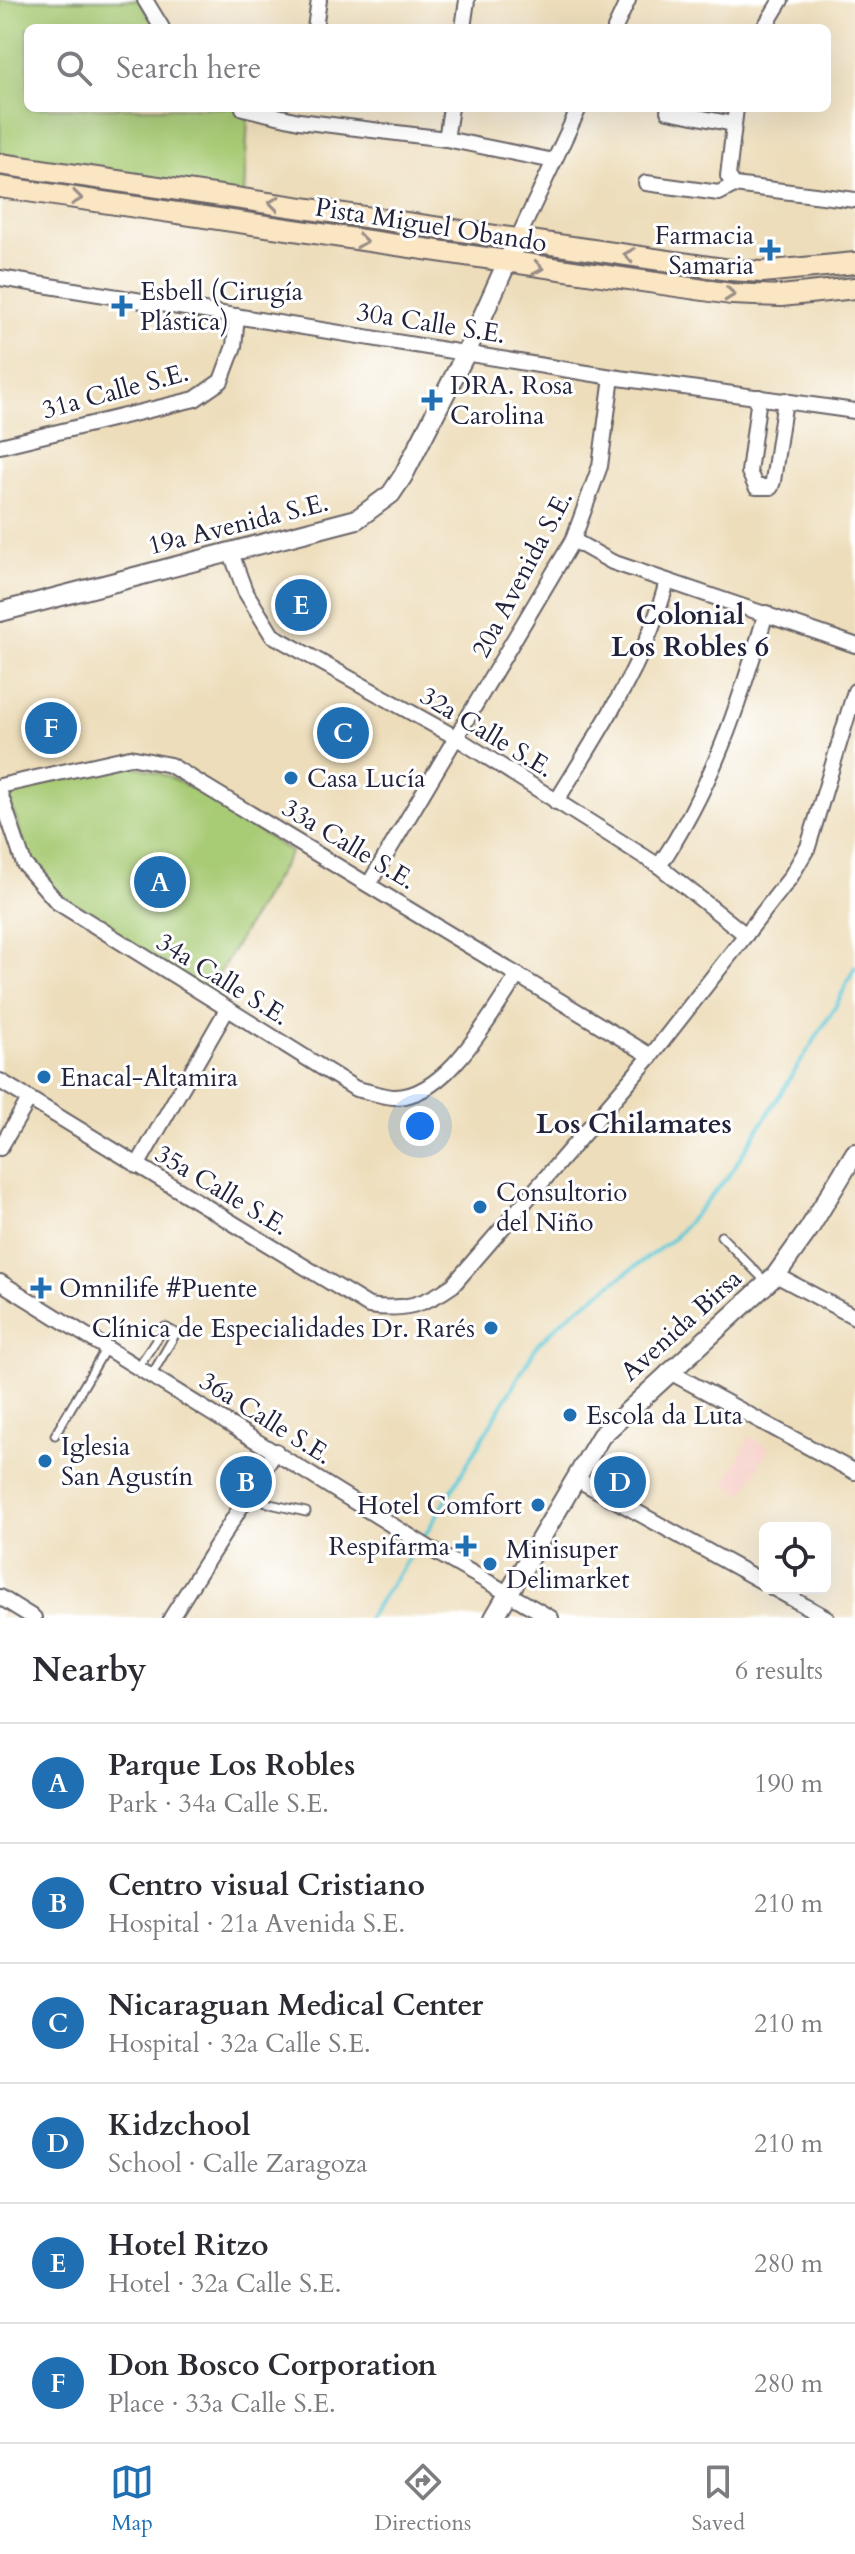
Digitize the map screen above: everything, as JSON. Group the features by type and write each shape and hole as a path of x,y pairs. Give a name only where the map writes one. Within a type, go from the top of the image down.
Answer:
{"main road":[{"name":"Pista Miguel Obando","path":"0,164 730,270 762,272 855,263"},
{"name":"Pista Miguel Obando","path":"0,187 745,295 855,288"}],"street":[{"path":"145,0 160,24"},
{"path":"316,24 319,0"},
{"path":"464,24 467,0"},
{"path":"617,24 628,0"},
{"path":"766,24 781,0"},
{"path":"276,112 446,139 554,161"},
{"path":"446,139 450,112"},
{"path":"518,238 577,112"},
{"path":"673,112 733,124"},
{"path":"734,185 728,176 735,112"},
{"path":"646,183 719,193 734,185 855,200"},
{"name":"19a Avenida S.E.","path":"0,612 336,527 357,519 391,494 466,353 518,238"},
{"name":"30a Calle S.E.","path":"0,278 612,377 855,411"},
{"name":"31a Calle S.E.","path":"0,446 195,399 221,381 234,346 237,316"},
{"name":"20a Avenida S.E.","path":"369,884 573,540 600,466 612,377"},
{"path":"759,397 749,472 756,487 761,489 771,487 773,481 785,400"},
{"path":"573,540 612,562 855,645"},
{"name":"32a Calle S.E.","path":"231,553 245,591 272,635 457,738 659,866 746,935"},
{"path":"556,802 633,673 657,622 667,581"},
{"path":"659,866 709,782 735,714 766,613"},
{"path":"651,1056 790,878 808,847 855,691"},
{"name":"33a Calle S.E.","path":"0,786 130,757 159,761 181,770 651,1056"},
{"name":"34a Calle S.E.","path":"0,793 24,864 57,902 226,1011 356,1089 395,1097 433,1085 464,1052 518,975"},
{"path":"137,1166 226,1011"},
{"name":"35a Calle S.E.","path":"0,1081 28,1101 369,1306 392,1310 429,1302 453,1285 651,1056"},
{"path":"0,1148 28,1101"},
{"name":"Avenida Birsa","path":"494,1618 601,1436 668,1371 772,1279 848,1180 855,1153"},
{"path":"772,1279 855,1317"},
{"name":"36a Calle S.E.","path":"0,1282 404,1533 551,1618"},
{"path":"668,1371 855,1472"},
{"path":"171,1618 276,1451"},
{"path":"575,1478 759,1580"},
{"path":"784,1594 827,1618"},
{"path":"0,1597 34,1618"}],"lane":[{"path":"721,1236 772,1279"},
{"path":"165,1327 176,1333 145,1372 165,1327"},
{"path":"55,1435 106,1348"},
{"path":"249,1493 270,1504 306,1512"}],"shaded area":[{"path":"749,1437 769,1447 744,1495 725,1484"}],"green space":[{"path":"0,0 139,0 154,24 24,24 24,112 240,112 248,117 244,196 0,160"},
{"path":"116,765 138,767 184,784 291,852 208,992 68,903 27,854 7,792"}],"waterway":[{"path":"368,1618 427,1532 538,1344 565,1318 674,1238 728,1177 837,1004 855,967"}],"place":[{"name":"Farmacia Samaria","path":"770,250"},
{"name":"Esbell (Cirugía Plástica)","path":"122,306"},
{"name":"DRA. Rosa Carolina","path":"432,400"},
{"name":"Hotel Ritzo","path":"301,605"},
{"name":"Don Bosco Corporation","path":"51,728"},
{"name":"Nicaraguan Medical Center","path":"343,733"},
{"name":"Casa Lucía","path":"291,778"},
{"name":"Parque Los Robles","path":"160,882"},
{"name":"Enacal-Altamira","path":"44,1077"},
{"name":"Consultorio del Niño","path":"480,1207"},
{"name":"Omnilife #Puente","path":"41,1288"},
{"name":"Clínica de Especialidades Dr. Rarés","path":"491,1328"},
{"name":"Escola da Luta","path":"570,1415"},
{"name":"Iglesia San Agustín","path":"45,1461"},
{"name":"Centro visual Cristiano","path":"246,1482"},
{"name":"Kidzchool","path":"620,1482"},
{"name":"Hotel Comfort","path":"538,1505"},
{"name":"Respifarma","path":"466,1546"},
{"name":"Minisuper Delimarket","path":"490,1564"}],"district":[{"name":"Colonial Los Robles 6","path":"690,631"},
{"name":"Los Chilamates","path":"634,1124"}]}
